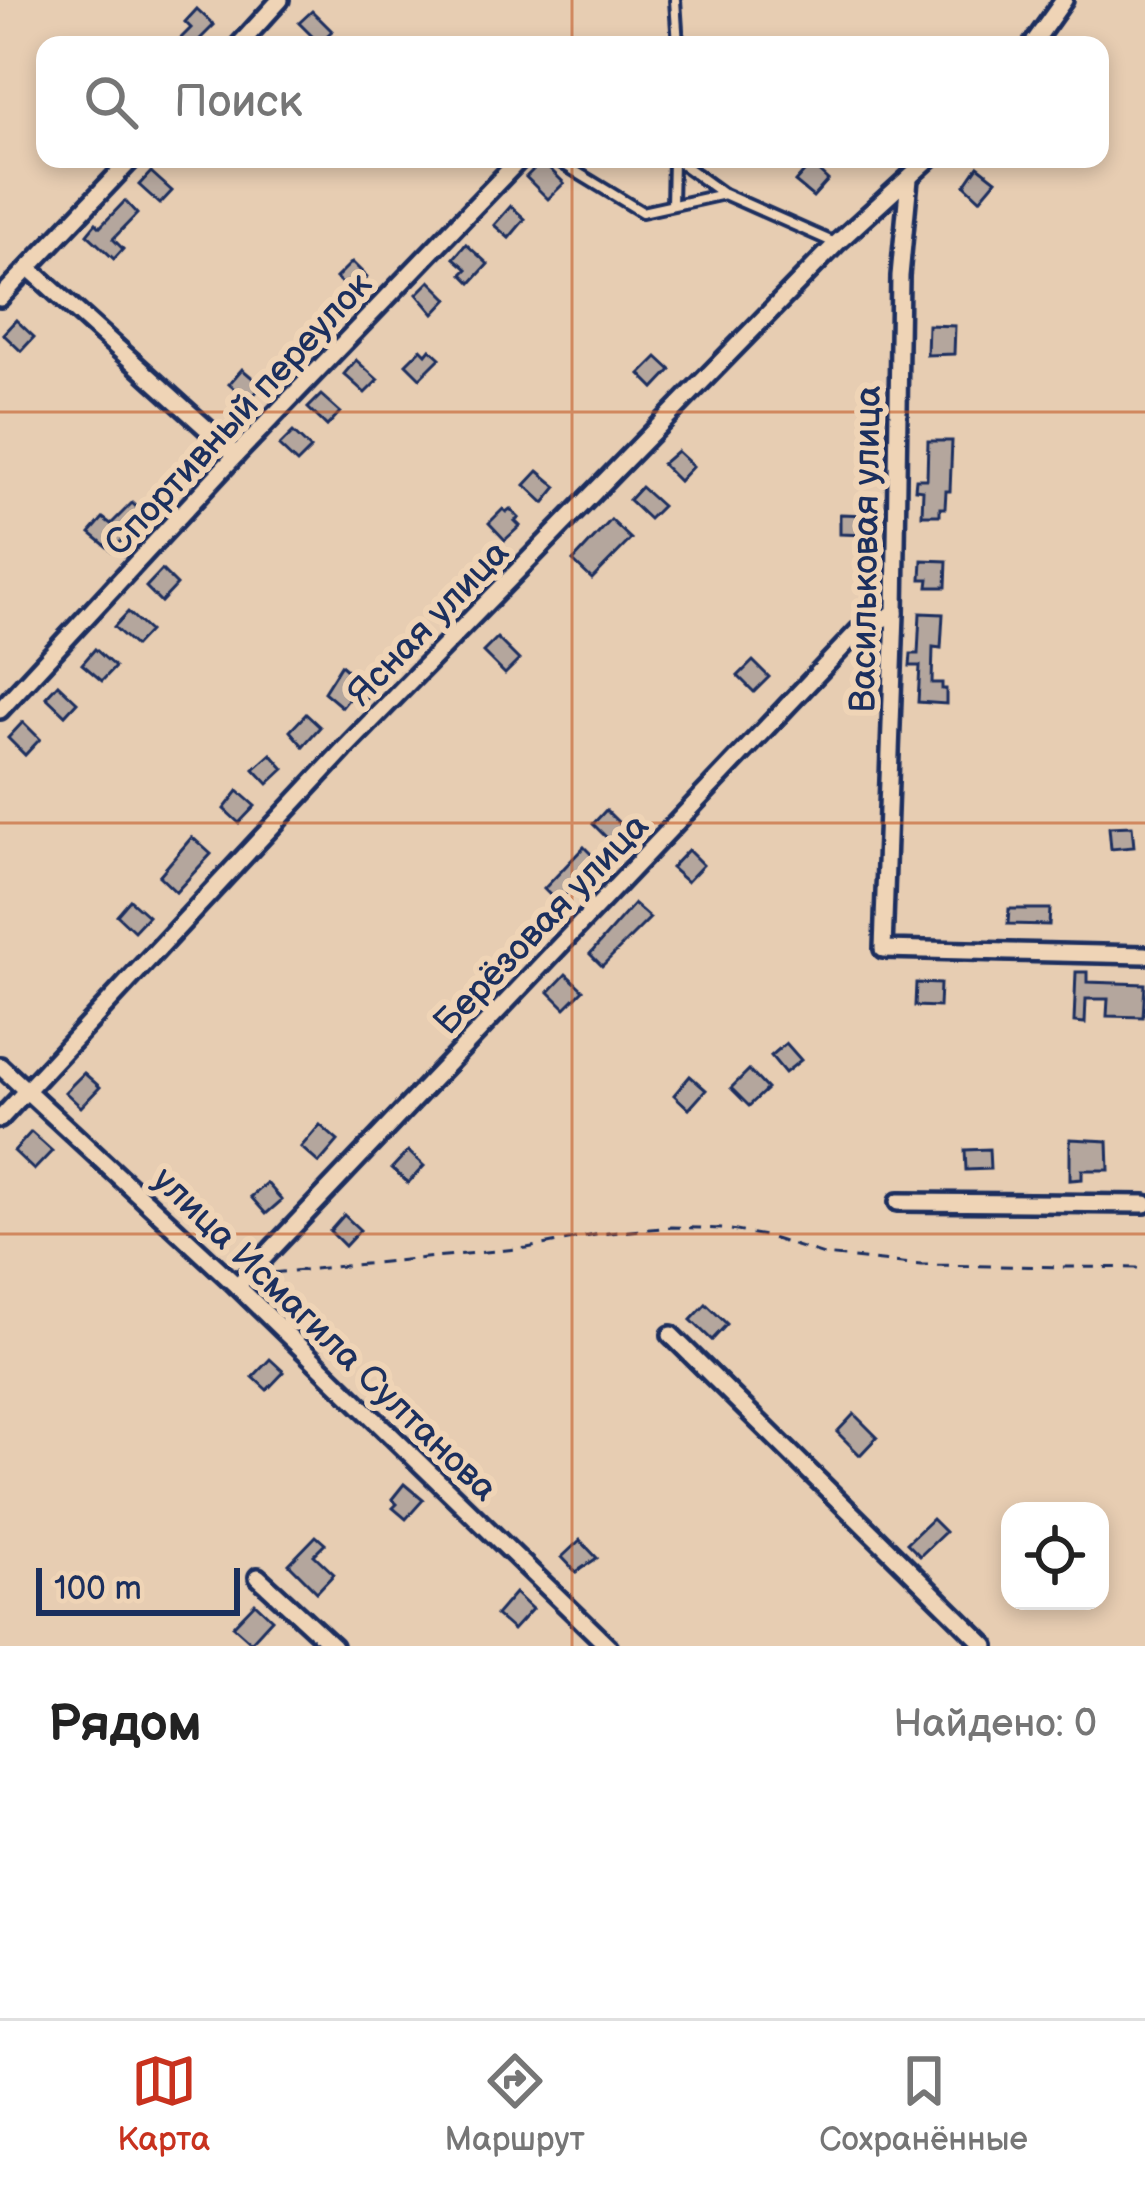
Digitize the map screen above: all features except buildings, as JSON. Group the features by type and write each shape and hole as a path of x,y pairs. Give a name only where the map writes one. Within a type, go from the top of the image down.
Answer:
{"street":[{"path":"246,36 280,0"},
{"path":"1038,36 1064,0"},
{"path":"0,298 124,168"},
{"name":"Спортивный переулок","path":"0,710 511,168"},
{"path":"909,179 920,168"},
{"name":"Ясная улица","path":"0,1119 344,749 836,244 909,179"},
{"name":"Васильковая улица","path":"909,179 900,276 883,949 1145,955"},
{"path":"30,269 236,455"},
{"name":"Берёзовая улица","path":"237,1286 858,631 895,614"},
{"name":"улица Исмагила Султанова","path":"0,1066 237,1286 608,1646"},
{"path":"898,1202 1145,1204"},
{"path":"671,1335 986,1646"},
{"path":"258,1577 333,1646"}],"lane":[{"path":"675,0 677,36"},
{"path":"570,168 642,212 724,194"},
{"path":"672,205 674,168"},
{"path":"687,168 724,194 836,244"}],"path":[{"path":"270,1273 527,1248 671,1227 725,1229 766,1236 824,1255 921,1265 1145,1268"}]}
